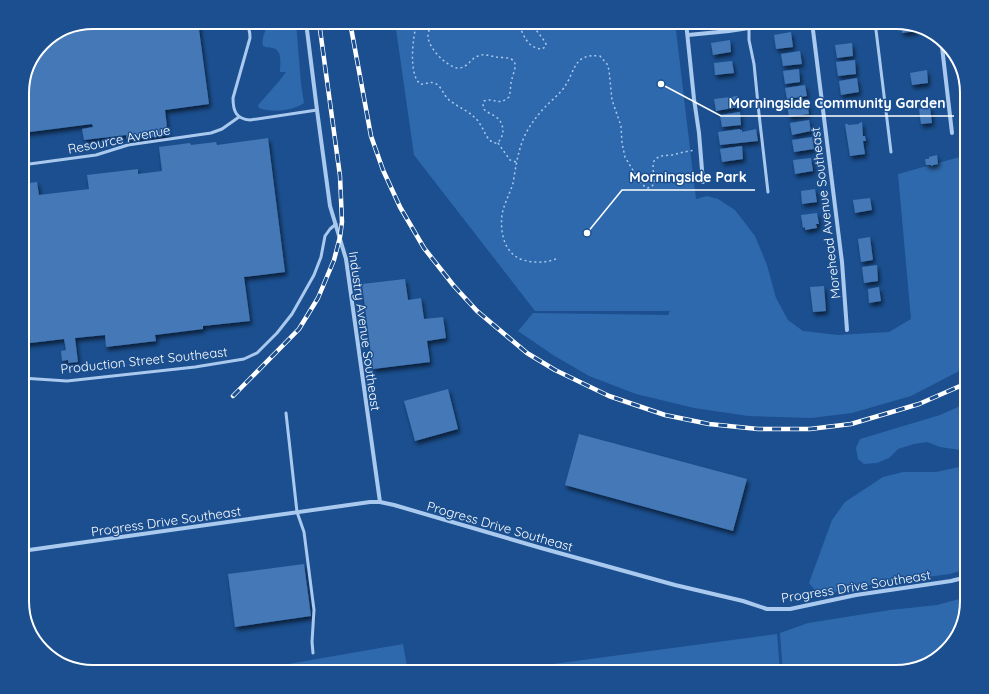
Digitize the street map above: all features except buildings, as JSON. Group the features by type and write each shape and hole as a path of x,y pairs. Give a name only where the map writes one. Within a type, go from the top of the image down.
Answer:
{"street":[{"name":"Industry Avenue Southeast","path":"307,29 330,206 346,259 380,502"},
{"path":"687,29 703,182"},
{"path":"688,35 730,32 745,29"},
{"name":"Morehead Avenue Southeast","path":"813,29 842,262 847,330"},
{"path":"942,49 952,133"},
{"name":"Progress Drive Southeast","path":"29,550 360,503 380,502 675,585 743,601 767,610 790,609 856,595 960,579"}],"lane":[{"path":"249,29 250,38 233,98 235,111 239,117 250,120 317,110"},
{"path":"750,29 749,40 754,64 768,192"},
{"path":"876,29 891,152"},
{"name":"Resource Avenue","path":"29,164 96,155 128,145 211,133 222,129 239,117"},
{"name":"Production Street Southeast","path":"29,378 67,381 195,367 244,359 257,352 277,333 292,314 314,275 322,257 325,236 336,224"},
{"path":"286,413 297,512 304,532 314,610 312,642 313,653"}],"path":[{"path":"415,29 413,73 417,81 420,84 426,84 429,82 437,84 449,100 471,114 480,124 487,137 493,143 498,143 510,160 516,162"},
{"path":"430,29 428,36 431,47 438,56 451,66 459,68 465,66 476,56 481,54 507,58 514,61 515,70 511,80 509,97 502,102 487,100 484,101 483,104 483,108 497,118 502,126 502,137 498,143"},
{"path":"520,29 528,43 538,49 542,49 546,44 536,29"},
{"path":"556,259 537,262 519,258 513,254 507,248 502,236 502,214 510,192 518,152 526,133 543,109 564,88 579,60 585,57 600,56 606,64 609,70 612,100 621,126 622,143 625,156 640,182 644,186 648,188 654,184 653,165 657,158 700,149"}],"shaded area":[{"path":"297,29 304,103 294,108 276,111 259,108 258,105 286,72 280,72 280,55 278,52 273,48 263,46 263,36 266,30"},
{"path":"396,29 676,29 696,199 707,196 718,199 735,210 755,236 767,265 776,298 788,320 803,331 838,335 889,332 911,319 898,174 960,157 960,371 911,396 852,413 811,418 748,416 694,408 636,394 589,376 553,355 518,331 533,313 668,315 670,311 535,311 414,155"},
{"path":"960,406 960,450 940,447 927,442 898,449 889,458 877,463 864,464 858,459 856,448 860,439 940,415"},
{"path":"959,467 960,571 950,574 879,583 819,595 809,583 832,520 845,502 883,477 903,472 936,472"},
{"path":"960,599 957,622 949,637 938,649 925,658 913,663 896,665 782,665 780,633 808,623 890,610 937,605"},
{"path":"777,634 779,665 545,665"},
{"path":"403,644 407,665 282,665"}],"railway":[{"path":"233,396 299,329 318,298 334,260 340,237 342,222 340,176 320,29"},
{"path":"351,29 371,136 383,170 400,207 424,248 454,286 477,311 527,353 555,370 609,396 665,415 709,424 758,429 810,429 851,424 919,404 960,386"}],"place":[{"name":"Morningside Community Garden","path":"661,84"},
{"name":"Morningside Park","path":"587,233"}]}
